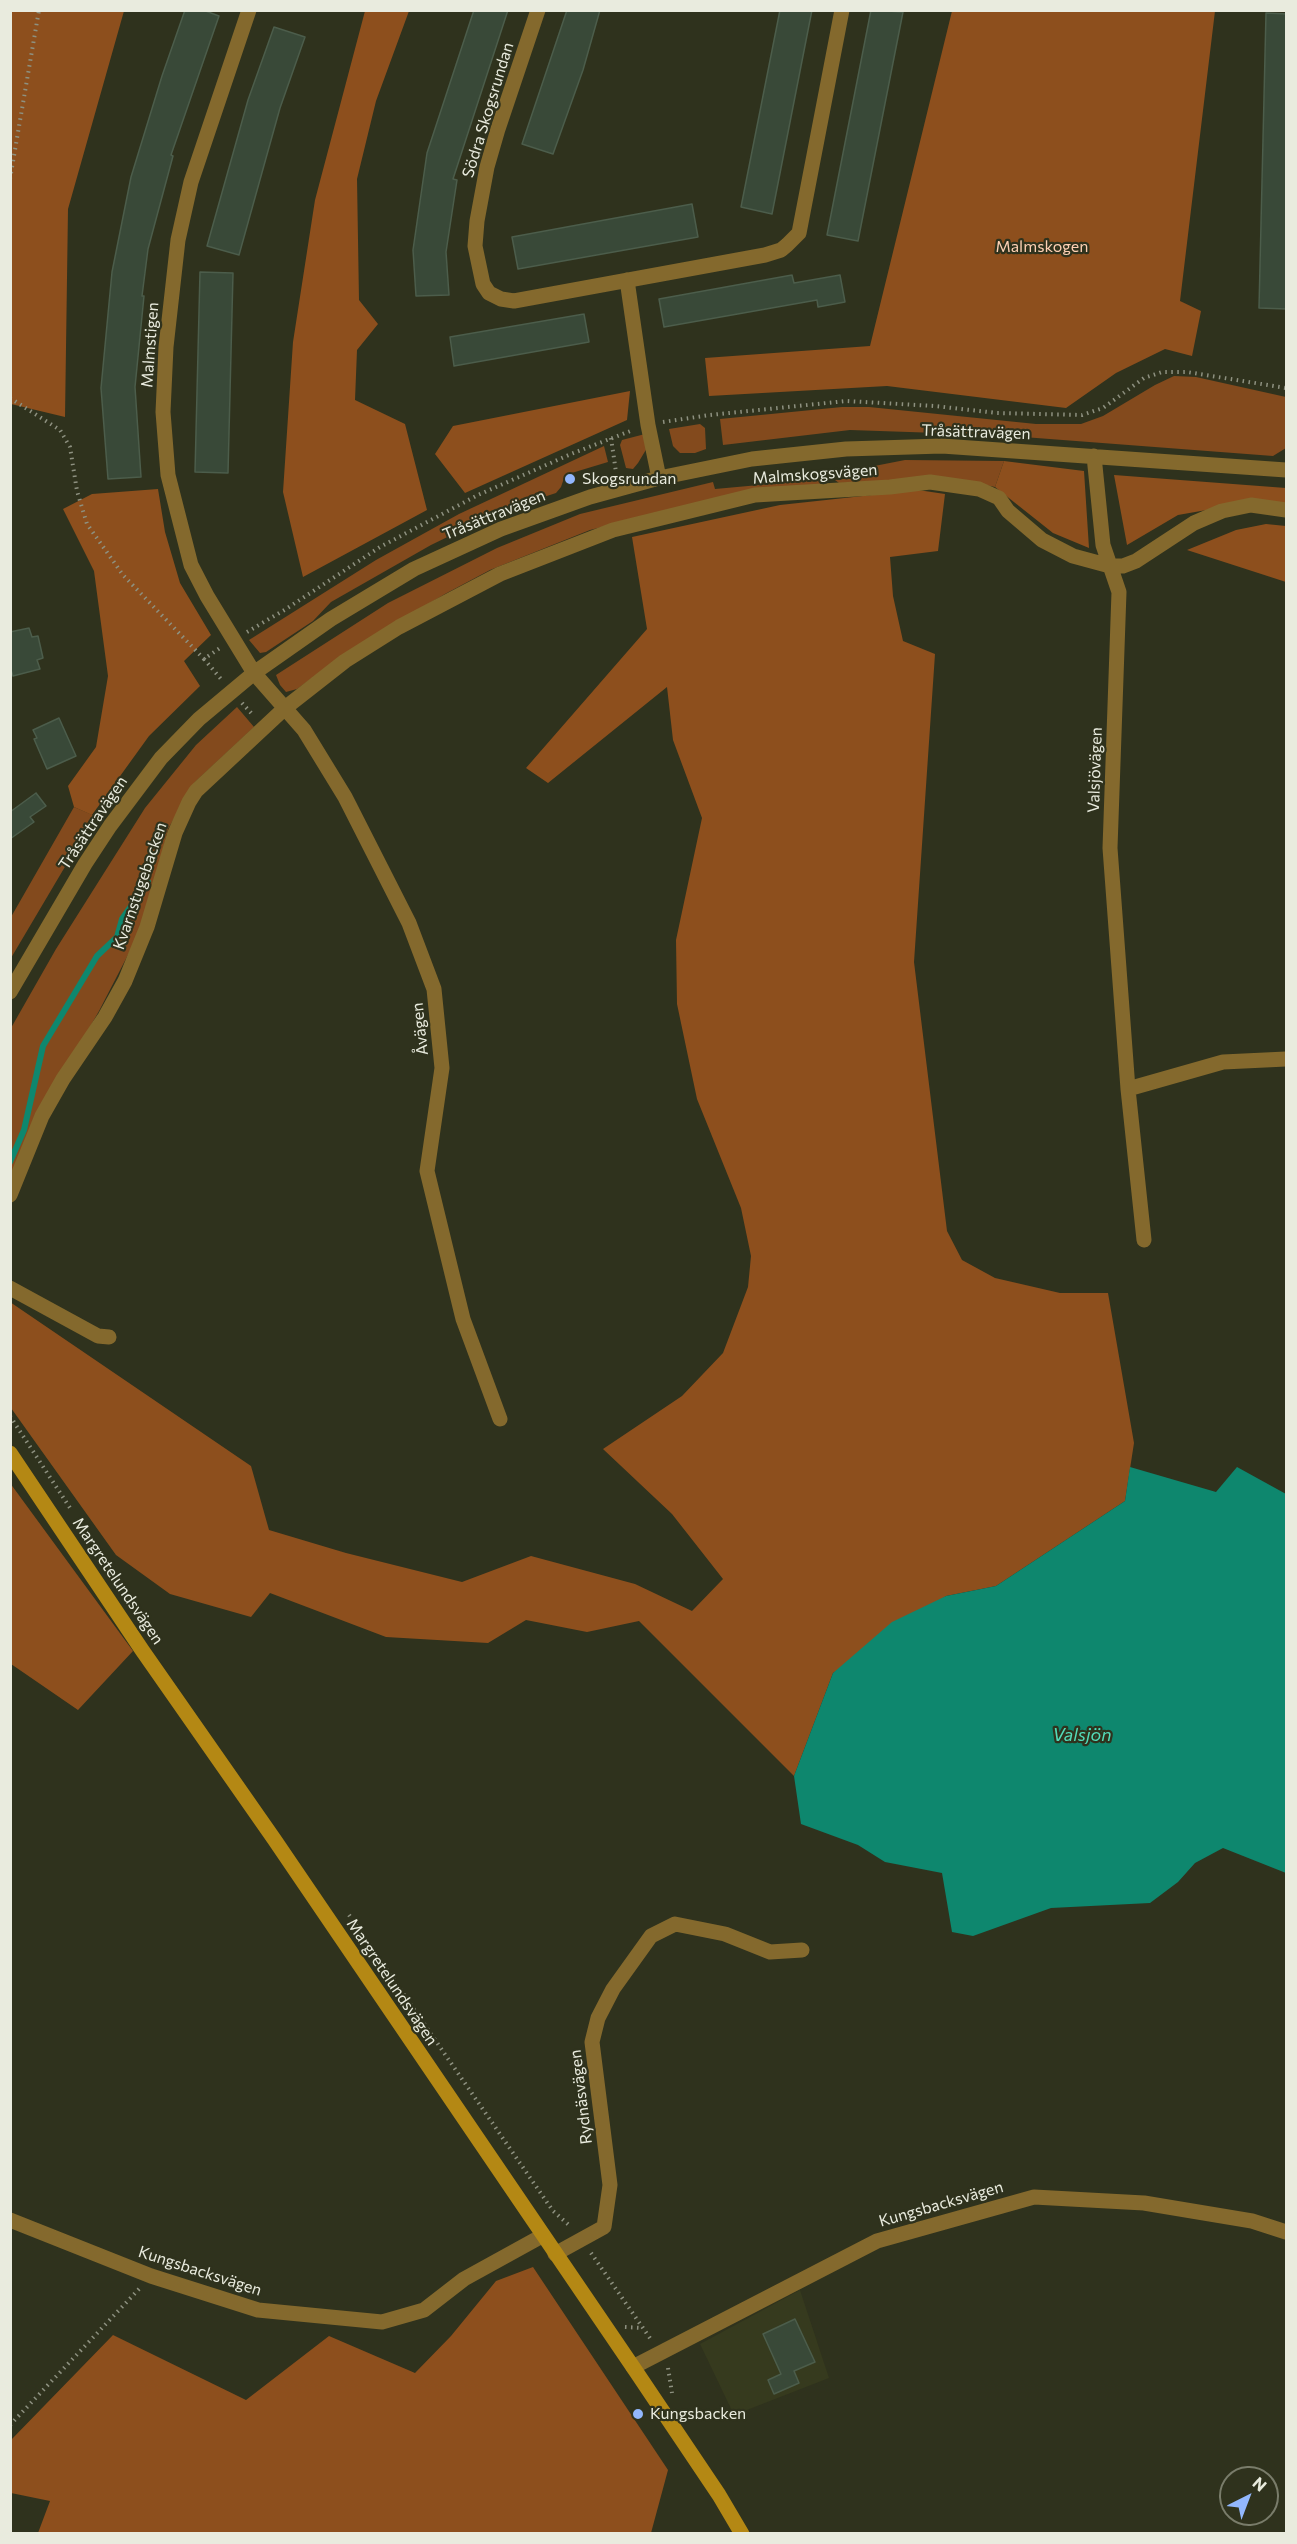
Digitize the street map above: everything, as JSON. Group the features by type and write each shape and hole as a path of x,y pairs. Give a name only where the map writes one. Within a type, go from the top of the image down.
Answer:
{"street":[{"name":"Malmstigen","path":"249,10 191,182 178,240 166,347 163,412 168,475 191,565 254,673"},
{"name":"Södra Skogsrundan","path":"538,10 487,166 477,221 475,246 483,284 489,293 501,299 514,301 765,255 781,250 799,233 842,10"},
{"path":"627,280 648,425 659,478"},
{"name":"Tråsättravägen","path":"10,992 85,864 136,790 161,758 199,719 254,673 331,619 414,569 501,529 590,497 659,478 752,459 846,449 942,446 1287,470"},
{"name":"Valsjövägen","path":"1094,456 1103,545 1119,592 1110,848 1128,1089 1144,1240"},
{"name":"Malmskogsvägen","path":"285,708 345,661 399,627 500,574 613,531 755,495 930,482 979,489 999,498 1008,511 1042,540 1073,556 1110,566 1123,566 1136,561 1194,523 1222,511 1251,505 1287,510"},
{"name":"Åvägen","path":"254,673 304,730 345,797 409,923 434,989 442,1068 427,1171 463,1319 500,1419"},
{"name":"Kvarnstugebacken","path":"10,1195 42,1116 63,1079 105,1017 125,981 147,927 176,833 189,802 199,787 285,708"},
{"path":"1128,1089 1223,1062 1287,1059"},
{"path":"10,1288 98,1336 109,1337"},
{"name":"Margretelundsvägen","path":"10,1453 142,1650 263,1823 633,2367 719,2495 742,2534"},
{"name":"Rydnäsvägen","path":"555,2254 604,2227 610,2185 592,2042 598,2019 613,1989 651,1936 675,1923 725,1934 770,1952 802,1950"},
{"name":"Kungsbacksvägen","path":"633,2367 877,2241 1035,2197 1144,2203 1252,2221 1287,2232"},
{"name":"Kungsbacksvägen","path":"10,2220 152,2276 258,2310 382,2322 424,2310 464,2278 542,2236"}],"path":[{"path":"10,179 39,10"},
{"path":"10,398 60,430 70,447 77,491 87,524 123,575 204,659 390,542 478,495 611,438 648,425 710,415 846,401 935,406 997,413 1082,415 1103,408 1144,378 1162,372 1187,372 1287,388"},
{"path":"611,438 616,472"},
{"path":"10,2425 68,2367 152,2276"},
{"path":"624,2327 643,2328"}],"shaded area":[{"path":"1174,376 1196,377 1286,397 1286,448 1273,456 997,435 850,430 723,445 720,419 842,407 869,407 1036,424 1081,424 1103,416"},
{"path":"700,424 705,428 706,449 695,453 680,453 673,446 669,429"},
{"path":"645,434 647,448 633,469 626,468 620,445 622,440"},
{"path":"604,446 608,462 565,475 556,493 501,511 431,545 331,602 313,621 266,652 260,653 249,640 376,560 459,514"},
{"path":"905,460 1004,461 995,487 962,480 839,483 835,480 851,478 859,469"},
{"path":"825,479 823,485 693,504 590,530 490,570 445,594 352,649 297,689 286,692 276,675 388,603 497,548 580,514 713,482 715,489"},
{"path":"237,707 254,727 195,782 168,829 149,908 131,949 99,1011 29,1134 11,1182 11,1028 56,949 145,808 196,745"},
{"path":"74,807 95,816 11,958 11,917"},
{"path":"800,2290 829,2378 734,2415 700,2344"}],"green space":[{"path":"11,10 124,11 68,209 65,417 11,404"},
{"path":"365,11 409,11 376,101 357,179 359,300 378,324 357,350 355,400 405,424 427,510 303,577 283,492 293,342 315,200"},
{"name":"Malmskogen","path":"952,11 1215,11 1180,301 1201,311 1192,356 1165,349 1116,373 1066,408 887,386 709,396 705,358 870,346"},
{"path":"630,391 627,420 465,493 435,454 453,426"},
{"path":"1004,461 1084,471 1089,548 1053,533 995,487"},
{"path":"1114,475 1286,488 1286,506 1252,502 1178,515 1127,545"},
{"path":"158,489 165,532 180,583 211,635 184,661 200,686 149,736 92,815 74,807 68,786 96,747 108,676 94,571 63,509 92,494"},
{"path":"918,490 945,494 938,551 890,557 893,596 903,641 935,654 914,962 947,1231 962,1260 995,1278 1060,1293 1108,1293 1134,1443 1125,1501 996,1586 946,1596 833,1673 794,1776 639,1621 587,1632 526,1620 488,1643 386,1637 270,1593 251,1617 170,1594 116,1555 11,1408 10,1302 251,1466 269,1530 346,1553 462,1582 531,1556 635,1584 692,1611 723,1579 672,1514 603,1449 682,1396 723,1353 748,1287 751,1256 741,1208 697,1099 677,1004 676,940 702,818 673,740 667,687 548,783 526,768 647,629 632,537 780,505"},
{"path":"1266,524 1286,526 1286,582 1187,550 1236,530"},
{"path":"10,1483 133,1651 78,1710 11,1664"},
{"path":"533,2267 668,2470 651,2533 38,2533 50,2501 11,2493 11,2440 113,2335 246,2400 329,2336 415,2373 451,2336 496,2281"}],"water":[{"name":"Valsjön","path":"1130,1467 1216,1492 1237,1467 1286,1494 1286,1873 1223,1848 1195,1863 1178,1882 1150,1903 1051,1908 973,1936 952,1932 942,1873 885,1862 858,1845 801,1824 794,1776 833,1673 892,1622 946,1596 996,1586 1125,1501"}],"building":[{"path":"185,10 203,10 219,16 171,155 173,156 148,249 135,387 141,477 108,479 101,388 112,272 131,177"},
{"path":"474,10 508,10 453,179 457,180 446,252 449,295 416,296 413,250 427,153"},
{"path":"567,10 600,10 583,70 553,154 522,144"},
{"path":"780,10 812,10 772,214 741,207"},
{"path":"871,10 903,12 858,241 827,235"},
{"path":"1266,13 1287,14 1287,309 1259,308"},
{"path":"274,27 305,37 280,108 239,255 207,246 248,100"},
{"path":"692,204 698,237 518,269 512,237"},
{"path":"200,272 233,273 228,473 195,472"},
{"path":"792,275 794,283 840,275 845,302 818,307 817,300 664,327 659,299"},
{"path":"584,314 589,342 454,366 450,337"},
{"path":"29,628 32,637 38,636 43,658 37,660 40,669 13,676 10,667 10,632"},
{"path":"59,718 76,756 47,769 34,739 37,738 33,730"},
{"path":"36,793 46,806 30,817 34,822 10,839 10,812"},
{"path":"795,2319 815,2362 794,2371 799,2383 774,2394 768,2380 781,2374 763,2334"}],"waterway":[{"path":"10,1162 24,1130 43,1046 97,956 117,937 122,919 148,882"}],"place":[{"name":"Skogsrundan","path":"570,479"},
{"name":"Kungsbacken","path":"638,2414"}]}
